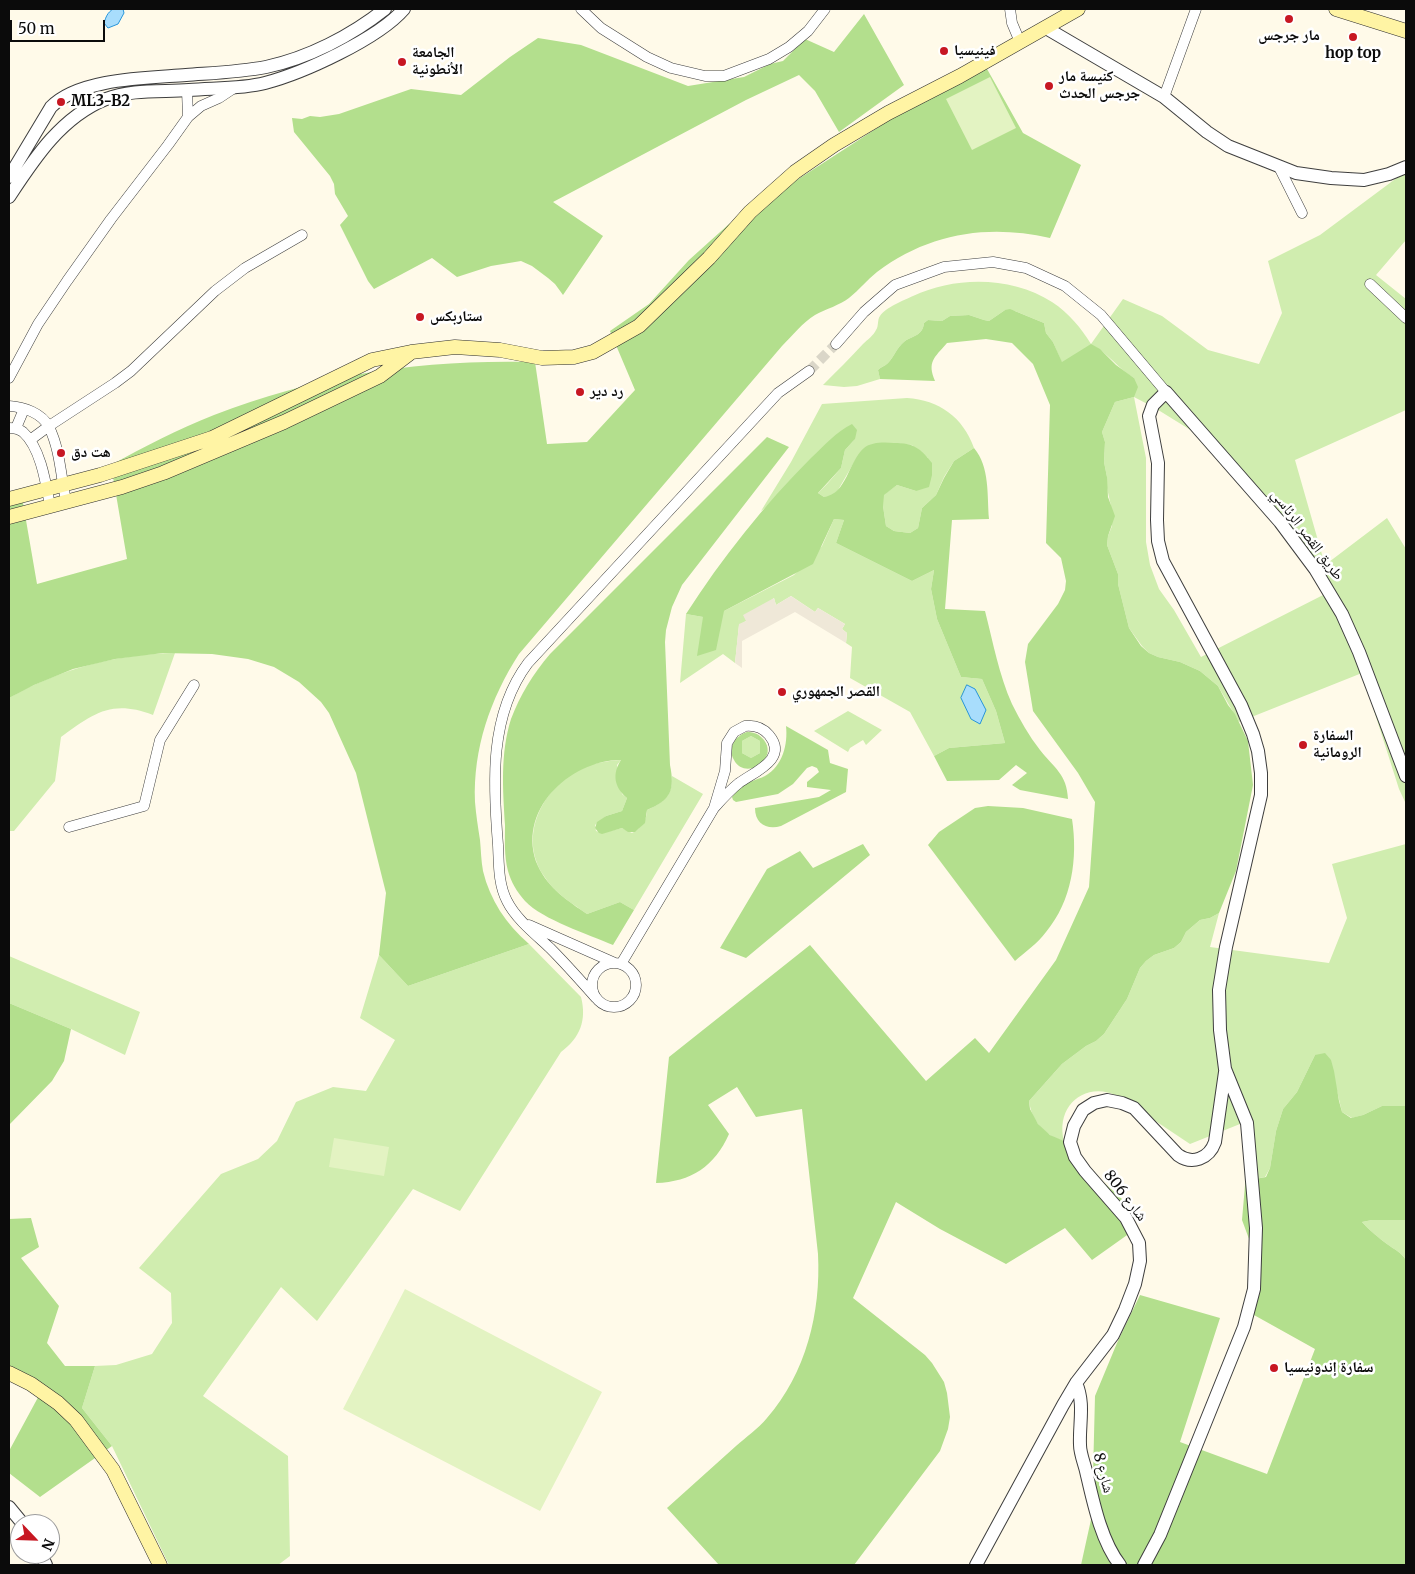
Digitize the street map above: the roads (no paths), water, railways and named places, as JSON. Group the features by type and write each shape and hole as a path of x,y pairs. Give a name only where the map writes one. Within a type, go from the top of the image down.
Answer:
{"main road":[{"path":"9,499 100,476 212,438 372,360 411,352 455,347 500,350 542,358 559,359 593,352 639,326 709,258 750,212 795,172 834,145 888,113 960,76 1078,9"},
{"path":"1336,9 1406,31"},
{"path":"9,517 122,487 163,473 284,422 380,376 411,352"},
{"path":"9,1373 31,1384 58,1402 76,1420 113,1470 160,1565"}],"street":[{"path":"9,177 52,107 59,99 75,92 112,82 208,74 266,67 286,62 308,54 367,23 385,9"},
{"path":"9,197 45,146 74,118 107,99 133,93 264,83 330,58 373,34 396,18 404,9"},
{"path":"581,9 601,28 647,57 671,68 705,76 724,76 769,59 788,48 808,31 825,9"},
{"path":"1010,9 1012,23 1020,42"},
{"path":"1164,97 1196,9"},
{"path":"367,23 373,34"},
{"path":"1046,28 1164,97 1206,132 1228,146 1279,167 1296,173 1364,180 1389,174 1406,167"},
{"path":"9,378 38,324 67,281 188,117 201,106 219,98 235,86"},
{"path":"187,90 188,117"},
{"path":"1279,167 1302,213"},
{"path":"30,440 131,371 215,290 245,268 302,235"},
{"path":"836,344 864,312 895,285 944,267 992,262 1026,268 1065,286 1101,315 1166,392 1152,405 1149,416 1158,463 1157,520 1158,541 1162,561 1241,705 1258,751 1261,795 1226,947 1219,990 1220,1030 1225,1069 1247,1123 1256,1228 1254,1289 1244,1327 1160,1536 1144,1565"},
{"path":"1370,284 1406,318"},
{"path":"523,922 618,963 631,971 634,977 635,989 630,1000 619,1006 612,1006 606,1005 596,998 552,950 523,922 511,908 502,890 496,823 495,784 497,746 502,715 513,687 531,660 778,393 809,371"},
{"name":"طريق القصر الرئاسي","path":"1166,392 1280,522 1315,569 1342,614 1359,652 1406,776"},
{"path":"9,406 35,413 49,426 66,501"},
{"path":"24,409 12,428 23,432 30,440 41,465 50,506"},
{"path":"41,465 58,459"},
{"path":"69,827 144,806 160,740 194,684"},
{"path":"596,998 592,986 594,974 603,966 618,963 714,808 726,771 726,750 730,737 739,728 745,726 751,726 768,733 774,749 771,760 763,768 737,785 714,808"},
{"name":"شارع 806","path":"976,1565 1036,1452 1076,1383 1113,1335 1135,1284 1140,1261 1139,1243 1126,1218 1075,1157 1070,1142 1074,1126 1083,1110 1094,1103 1107,1100 1122,1103 1134,1108 1142,1115 1178,1155 1187,1159 1202,1158 1210,1152 1215,1142 1225,1069"},
{"name":"شارع 8","path":"1076,1383 1082,1403 1080,1446 1102,1528 1112,1555 1120,1565"}],"water":[{"path":"113,9 123,9 124,13 118,24 108,28 104,23 106,17"},
{"path":"967,685 975,689 986,710 980,724 971,719 961,698"}],"tunnel":[{"path":"809,371 836,344"}],"place":[{"name":"مار جرجس","path":"1289,19"},
{"name":"hop top","path":"1353,37"},
{"name":"فينيسيا","path":"944,51"},
{"name":"الجامعة الأنطونية","path":"402,62"},
{"name":"كنيسة مار جرجس الحدث","path":"1049,86"},
{"name":"ML3-B2","path":"61,102"},
{"name":"ستاربكس","path":"420,317"},
{"name":"رد دير","path":"580,392"},
{"name":"هت دق","path":"61,453"},
{"name":"القصر الجمهوري","path":"782,692"},
{"name":"السفارة الرومانية","path":"1303,745"},
{"name":"سفارة إندونيسيا","path":"1274,1368"}]}
